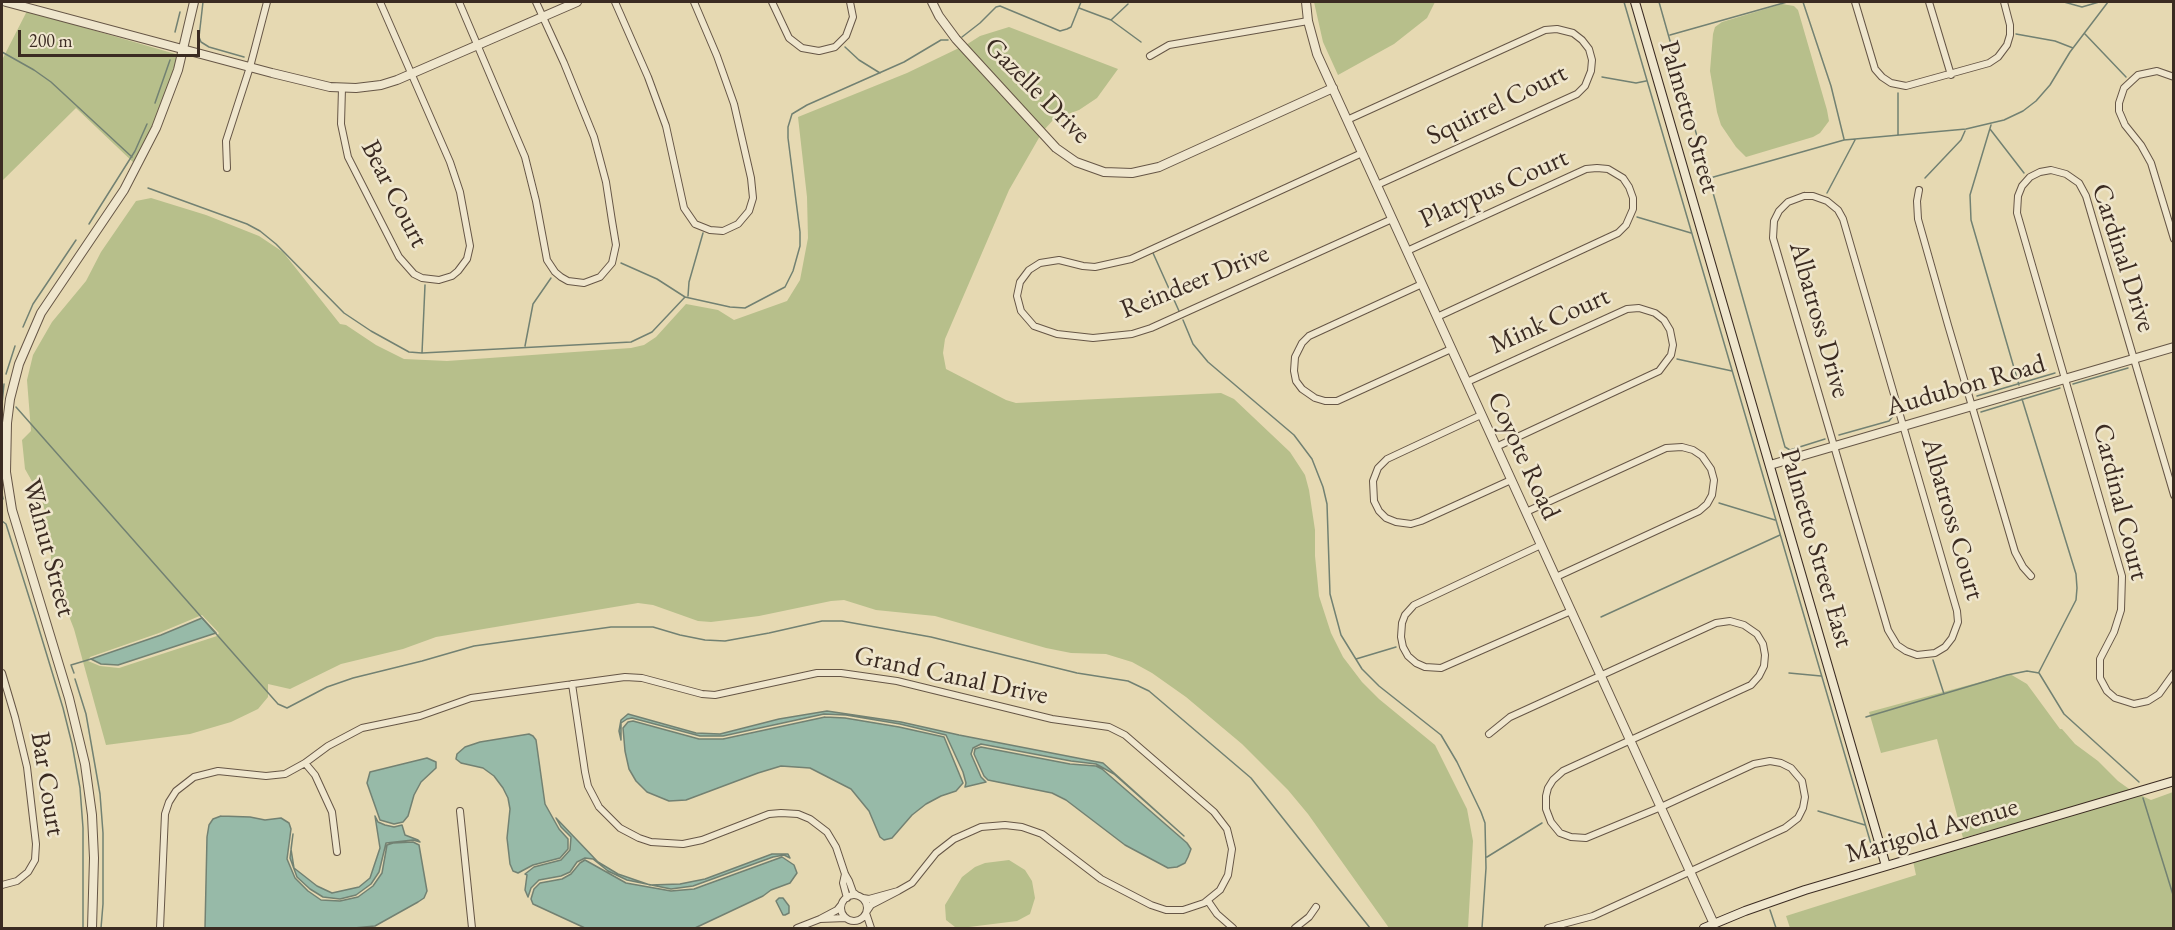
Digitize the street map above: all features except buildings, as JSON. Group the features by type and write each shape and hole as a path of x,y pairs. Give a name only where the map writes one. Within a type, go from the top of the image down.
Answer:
{"main road":[{"name":"Palmetto Street","path":"1635,2 1704,243"},
{"name":"Palmetto Street East","path":"1704,243 1886,866"},
{"name":"Marigold Avenue","path":"1704,928 1780,898 2174,781"}],"street":[{"path":"6,2 250,67 342,88 381,85 412,74 577,2"},
{"name":"Walnut Street","path":"92,928 94,858 92,815 85,764 71,706 12,510 6,472 7,423 14,383 26,344 50,297 112,210 136,170 168,100 184,50 194,2"},
{"path":"227,168 226,141 250,67 267,2"},
{"name":"Bear Court","path":"342,88 341,124 348,157 399,257 418,276 431,280 444,279 458,271 467,260 470,246 465,214 450,162 380,2"},
{"path":"459,2 525,157 545,253 550,266 568,281 584,283 596,279 610,267 616,250 606,182 586,116 536,2"},
{"path":"615,2 648,77 666,126 684,208 695,224 711,230 723,231 738,224 747,214 753,198 752,186 734,105 717,56 694,2"},
{"path":"772,2 786,33 793,42 808,50 819,51 835,47 846,36 853,17 850,2"},
{"name":"Gazelle Drive","path":"932,2 956,39 1056,148 1076,162 1104,172 1132,173 1159,167 1333,88"},
{"name":"Coyote Road","path":"1306,2 1308,21 1317,54 1714,924"},
{"path":"1855,2 1873,64 1878,73 1886,81 1906,86 1989,63 2005,50 2011,30 2004,2"},
{"path":"1929,2 1951,75"},
{"path":"1150,56 1169,45 1308,21"},
{"name":"Squirrel Court","path":"1347,120 1545,30 1557,29 1573,33 1589,49 1592,60 1590,76 1585,86 1577,94 1377,185"},
{"path":"2174,76 2157,71 2138,75 2124,88 2119,111 2125,125 2141,145 2151,163 2174,239"},
{"name":"Reindeer Drive","path":"1362,153 1131,259 1095,267 1053,260 1040,263 1029,270 1020,282 1017,296 1021,311 1034,326 1057,334 1093,338 1132,334 1151,328 1392,219"},
{"name":"Platypus Court","path":"1407,251 1586,170 1597,168 1614,171 1629,187 1633,198 1633,209 1626,225 1618,232 1437,317"},
{"name":"Cardinal Drive","path":"2065,379 2016,208 2022,186 2030,177 2040,172 2051,170 2066,174 2079,183 2084,191 2134,358"},
{"path":"1919,190 1916,208 1918,219 1972,406 2015,552 2031,576"},
{"name":"Albatross Drive","path":"1834,446 1773,238 1774,221 1779,210 1798,197 1813,196 1827,201 1835,207 1843,219 1903,426"},
{"path":"1422,284 1309,336 1302,343 1295,357 1296,381 1302,390 1315,399 1337,400 1451,349"},
{"name":"Mink Court","path":"1467,382 1627,309 1639,308 1655,313 1664,320 1670,330 1673,340 1671,355 1659,371 1496,447"},
{"name":"Audubon Road","path":"1770,465 2174,347"},
{"name":"Cardinal Court","path":"2134,358 2174,495"},
{"name":"Cardinal Court","path":"2065,379 2122,576 2123,599 2119,619 2099,663 2102,682 2115,698 2128,703 2141,703 2159,694 2173,673"},
{"path":"1481,415 1387,459 1378,468 1373,481 1374,501 1386,518 1411,524 1511,480"},
{"name":"Albatross Court","path":"1834,446 1890,635 1897,645 1912,653 1923,655 1935,653 1945,647 1952,638 1957,628 1958,616 1903,426"},
{"path":"1526,512 1666,448 1682,447 1693,450 1702,456 1712,470 1714,480 1712,495 1699,512 1556,577"},
{"path":"2,512 12,510"},
{"path":"1541,545 1418,602 1408,611 1402,624 1403,647 1408,656 1425,668 1441,668 1571,611"},
{"path":"1489,734 1510,717 1720,622 1735,622 1744,625 1757,634 1763,644 1764,666 1751,685 1563,771 1550,783 1546,796 1548,816 1555,828 1563,835 1578,839 1586,838 1759,762 1770,761 1786,765 1802,781 1805,792 1803,808 1798,818 1790,825 1593,916 1548,928"},
{"name":"Bar Court","path":"2,673 27,767 36,844 35,860 28,872 16,881 2,885"},
{"name":"Grand Canal Drive","path":"160,928 164,820 169,802 176,791 189,780 207,772 218,771 279,775 305,764 328,746 362,728 428,713 471,698 631,677 715,695 817,674 835,673 897,681 1052,719 1109,727 1125,735 1214,812 1227,829 1232,849 1230,869 1220,890 1208,900"},
{"path":"572,684 588,786 599,807 620,828 657,844 677,845 702,840 769,814 798,814 818,823 827,832 836,847 853,892 866,904 871,928"},
{"path":"305,764 315,775 332,812 337,852"},
{"path":"460,811 472,928"},
{"path":"820,919 860,919 869,906 912,883 936,853 954,839 981,827 1005,825 1022,827 1042,834 1101,879 1157,908 1177,911 1194,907 1208,900 1217,914 1233,928"},
{"path":"845,874 844,900 841,911 856,928"},
{"path":"797,928 837,910 844,900 859,896 869,899 898,891"},
{"path":"1295,928 1309,917 1316,907"}],"green space":[{"path":"1314,2 1435,2 1427,18 1394,44 1338,75 1323,42"},
{"path":"1782,4 1794,6 1798,10 1829,121 1820,133 1813,137 1746,157 1721,125 1717,112 1710,71 1713,34 1715,27 1722,22"},
{"path":"27,11 179,55 156,122 135,164 76,108 2,181 2,60"},
{"path":"1009,27 1118,69 1097,98 1079,110 1054,119 1044,130 966,45 980,36"},
{"path":"959,48 1040,136 1009,190 945,339 943,353 946,369 1016,403 1221,393 1234,399 1290,452 1305,475 1309,490 1315,530 1319,596 1331,633 1343,657 1362,682 1435,745 1467,809 1473,841 1468,928 1389,928 1308,814 1288,790 1242,744 1186,697 1132,662 1106,654 1071,653 1046,648 935,616 876,610 844,600 759,616 711,622 698,621 653,605 638,603 436,637 403,649 341,664 290,689 268,684 268,697 258,709 231,722 190,734 106,745 74,629 60,593 51,560 50,535 42,499 25,469 22,440 31,431 27,380 33,355 52,322 86,281 101,252 136,201 151,198 206,215 259,236 283,252 340,324 346,325 376,345 404,359 447,361 631,348 644,345 656,337 686,304 718,310 734,320 787,301 800,280 808,238 807,197 798,117 907,73","holes":["202,615 219,633 217,636 119,668 100,666 88,661 90,657"]},
{"path":"2010,674 2027,684 2060,729 2075,744 2132,791 1963,838 1937,739 1881,753 1869,712"},
{"path":"2173,792 2173,928 1790,928 1786,916 1916,875 1913,861 2140,795 2151,800"},
{"path":"1009,860 1025,870 1032,881 1035,898 1030,914 1017,921 961,928 955,927 946,920 945,905 962,877 985,863"}],"shaded area":[{"path":"202,618 216,633 118,665 101,664 91,659 161,635"},
{"path":"827,711 901,722 1103,763 1184,836 1114,774 1096,764 981,744 973,748 971,754 981,777 986,782 965,787 963,772 946,735 900,724 846,715 824,714 723,736 700,736 632,718 621,723 621,740 619,731 621,720 628,714 696,733 720,734 779,719"},
{"path":"825,717 899,727 944,737 963,783 956,791 926,804 912,815 892,838 884,840 880,837 869,811 851,789 810,768 781,766 686,800 669,801 647,792 636,781 629,769 625,751 623,728 628,722 633,721 699,739 723,739"},
{"path":"529,734 536,740 545,804 559,829 568,839 568,849 560,858 533,865 518,873 513,871 510,864 507,838 510,809 503,788 494,776 483,768 461,763 456,759 457,754 465,747 480,742"},
{"path":"981,747 1070,764 1096,766 1102,769 1187,843 1191,849 1185,863 1168,868 1125,845 1066,800 1052,793 988,780 974,754 975,749"},
{"path":"427,758 436,762 436,768 421,782 414,795 408,816 403,822 394,824 380,820 367,783 370,772"},
{"path":"221,816 265,820 281,818 289,823 291,829 287,859 295,878 321,900 340,901 358,897 373,886 382,873 387,845 393,843 413,842 419,845 427,891 424,898 375,926 205,928 207,837 209,825 213,819"},
{"path":"375,816 378,822 385,825 394,827 402,825 405,835 420,842 413,840 386,843 379,872 371,884 356,895 340,899 323,897 297,877 290,858 291,849 294,868 317,886 332,893 359,887 370,878 380,848"},
{"path":"556,818 598,862 618,874 648,884 627,880 608,871 593,859 585,858 577,862 570,872 539,880 531,888 528,897 525,890 527,875 525,874 534,867 561,860 570,850 571,837"},
{"path":"772,854 788,854 790,858 784,855 773,857 693,886 671,889 651,885 680,884 705,879"},
{"path":"782,857 794,865 797,873 790,883 771,890 695,928 585,928 533,904 531,899 534,889 540,883 562,879 571,874 585,860 626,883 671,891 694,889"},
{"path":"783,898 789,906 789,913 785,915 776,901"}],"waterway":[{"path":"203,2 199,37 201,42 209,47 244,57"},
{"path":"962,37 1000,6 1060,31 1067,29 1071,27 1081,2"},
{"path":"1624,2 1871,844"},
{"path":"1659,2 1785,447 1790,450 1825,439"},
{"path":"1670,35 1787,2"},
{"path":"1803,2 1831,86 1844,139"},
{"path":"2064,2 2082,7 2099,2"},
{"path":"1710,178 1844,140 1966,129 2004,120 2023,111 2036,101 2050,85 2070,52 2108,2"},
{"path":"1111,20 1128,4"},
{"path":"1079,8 1111,20 1141,42"},
{"path":"175,32 180,12"},
{"path":"2016,34 2055,41 2073,48"},
{"path":"2085,34 2126,77"},
{"path":"148,188 247,224 260,231 276,244 344,313 409,352 631,342 652,332 685,297 745,308 785,287 793,271 800,246 788,138 788,127 792,114 807,105 904,62 941,40 948,40"},
{"path":"845,47 859,60 880,73"},
{"path":"2,52 51,82 132,157"},
{"path":"155,103 170,60"},
{"path":"1602,77 1636,83 1646,81"},
{"path":"1898,93 1898,134"},
{"path":"89,224 135,151 147,124"},
{"path":"1991,125 1970,195 1971,220 2019,385"},
{"path":"1990,129 2024,173"},
{"path":"1925,178 1961,140 1965,131"},
{"path":"1827,193 1855,140"},
{"path":"1637,217 1691,233"},
{"path":"688,296 689,282 703,233"},
{"path":"23,327 33,304 76,240"},
{"path":"1153,253 1179,311"},
{"path":"621,263 657,279 685,297"},
{"path":"525,346 533,304 551,278"},
{"path":"422,353 425,285"},
{"path":"1183,320 1193,344 1208,362 1294,435 1312,459 1327,504 1330,594 1341,635 1362,669 1379,686 1441,735 1457,762 1485,823 1486,868 1482,928"},
{"path":"6,374 15,346"},
{"path":"1677,359 1732,371"},
{"path":"2073,384 2128,368"},
{"path":"1977,396 2055,373"},
{"path":"2,404 4,384"},
{"path":"1981,412 2060,388"},
{"path":"2022,399 2076,574 2077,588 2076,600 2039,672"},
{"path":"16,407 278,704 287,708 327,687 353,678 474,646 611,627 653,627 705,640 725,641 822,621 842,621 931,637 1077,673 1128,681 1149,691 1251,778 1370,928"},
{"path":"1839,435 1889,421 1894,415"},
{"path":"2,494 3,499"},
{"path":"1719,503 1775,520"},
{"path":"2,521 6,524 35,616 72,744 80,788 83,828 83,928"},
{"path":"1601,617 1780,535"},
{"path":"1356,659 1396,647"},
{"path":"74,673 71,665 91,659"},
{"path":"1933,660 1944,694"},
{"path":"1866,717 2007,675 2027,671 2039,673 2064,714 2139,782"},
{"path":"1789,673 1821,676"},
{"path":"75,679 86,714 100,794 103,833 101,928"},
{"path":"2143,798 2174,898"},
{"path":"1818,811 1865,825"},
{"path":"1487,857 1542,823"},
{"path":"1770,910 1776,928"}]}
